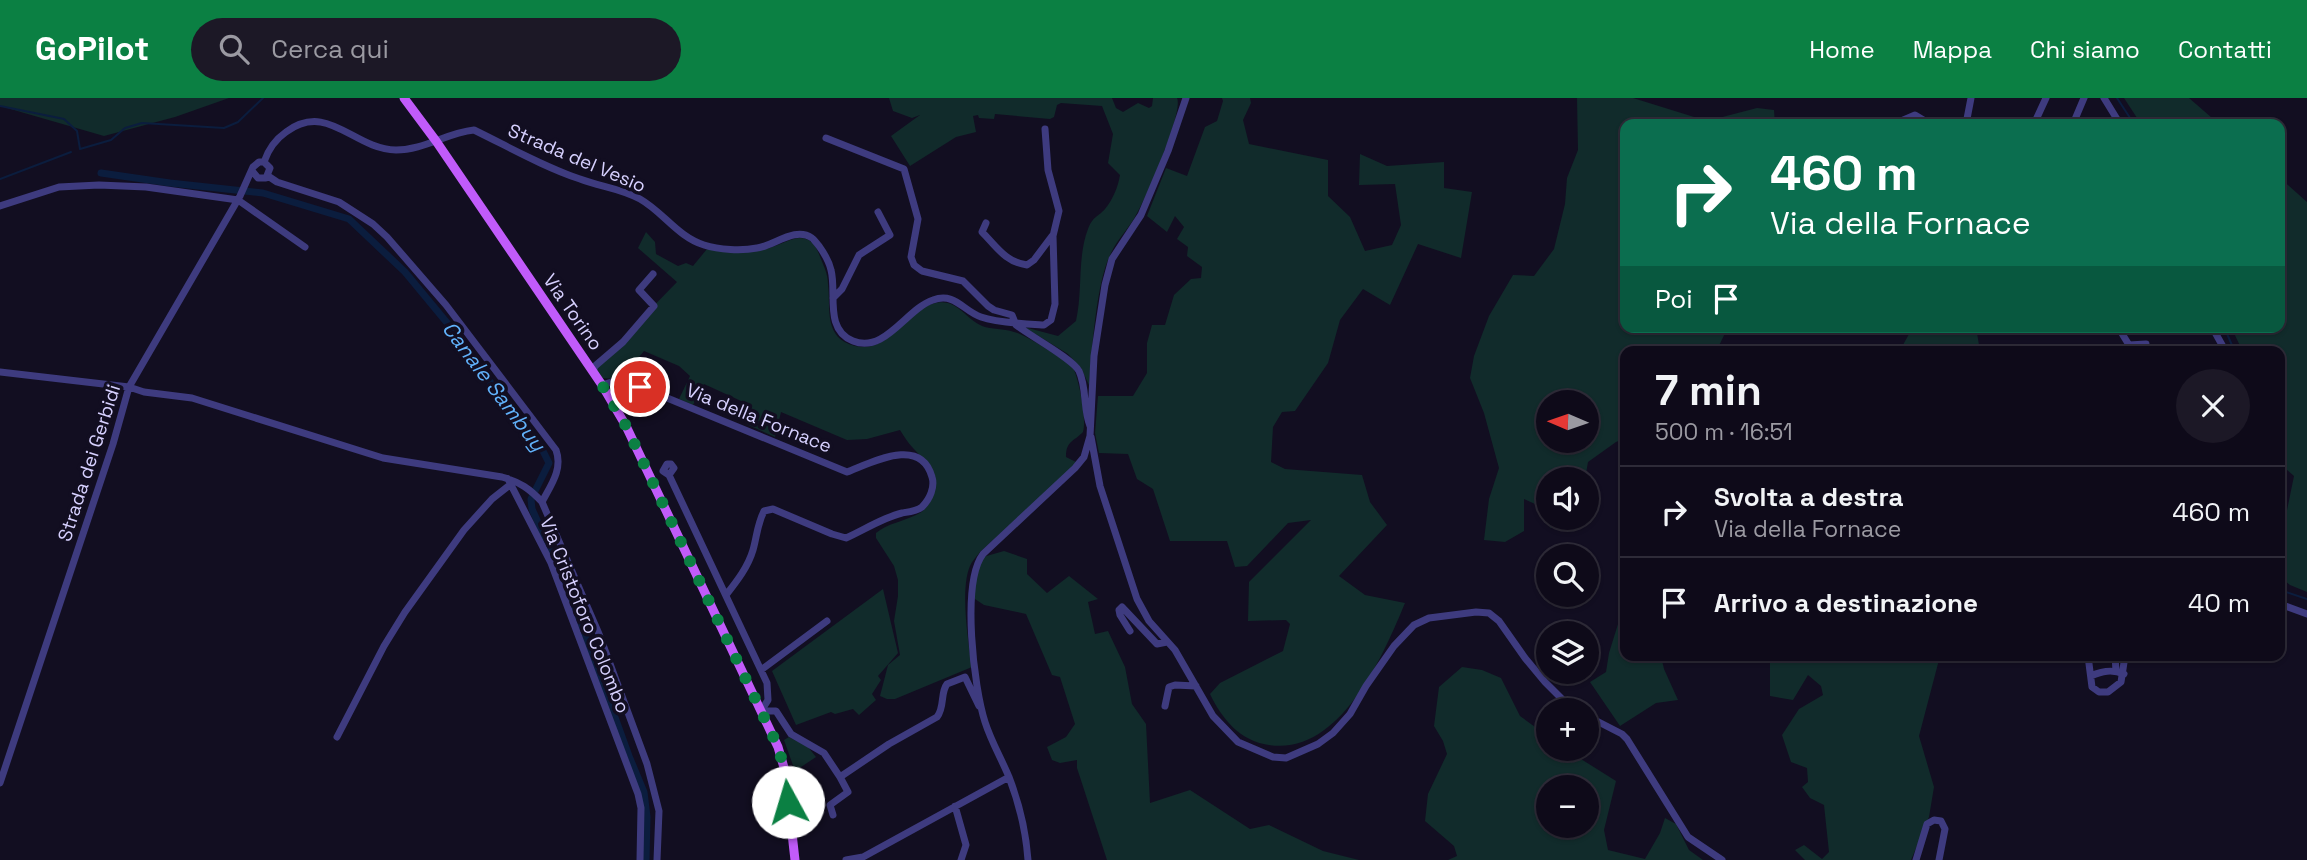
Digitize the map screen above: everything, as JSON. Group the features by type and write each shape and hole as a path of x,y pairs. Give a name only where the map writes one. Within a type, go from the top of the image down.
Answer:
{"main road":[{"name":"Via Torino","path":"404,98 602,385 626,426 778,747 785,771 795,860"}],"street":[{"path":"983,715 970,614 974,567 982,554 1084,457 1091,433 1094,356 1108,272 1117,249 1141,215 1168,151 1186,98"},
{"path":"1967,119 1971,98"},
{"path":"2037,119 2046,98"},
{"path":"2075,119 2084,98"},
{"path":"2104,98 2117,119"},
{"path":"1906,119 1915,115 1922,119"},
{"path":"264,162 267,152 282,135 300,122 323,122 384,149 408,149 436,141"},
{"name":"Strada del Vesio","path":"436,141 455,132 474,130 581,180 608,185 638,198 656,209 680,233 704,245 758,248 799,233 813,238 826,256 831,270 833,318 850,341 866,344 880,340 919,306 936,299 953,299 980,317 1044,325 1051,320 1055,304 1053,236 1059,211 1048,170 1045,129"},
{"name":"Strada del Vesio","path":"825,138 904,169 918,219 911,257 914,265 922,271 963,281 988,306 1012,315 1015,321"},
{"path":"264,162 254,165 253,172 261,179 268,176"},
{"path":"264,162 270,168 268,176"},
{"name":"Strada dei Gerbidi","path":"0,783 113,444 129,387 253,172"},
{"path":"268,176 277,182 353,209 404,254 446,304 556,450 559,458 556,474 542,502"},
{"path":"0,206 59,187 99,185 146,187 239,198 305,247"},
{"path":"833,298 842,289 862,252 890,235 878,212"},
{"path":"986,223 982,232 1015,264 1027,265 1034,260 1053,236"},
{"path":"593,372 595,366 623,342 654,306 639,290 653,274"},
{"path":"1015,321 1031,336 1076,366 1082,379 1100,486 1137,599 1149,621 1175,650 1213,716 1238,741 1273,757 1286,758 1318,744 1333,733 1350,714 1394,646 1414,625 1429,618 1482,611 1489,613 1499,621 1545,682 1561,698"},
{"path":"2122,333 2129,345 2146,344"},
{"path":"0,372 129,387 144,392 192,398 383,458 512,481 542,502 599,634 647,764 659,811 657,860"},
{"name":"Via della Fornace","path":"602,385 621,379 847,472 896,454 912,454 921,458 931,474 933,485 929,497 920,509 890,516 846,538 773,509 764,511 756,525 754,548 747,567 726,595"},
{"path":"669,475 761,670 769,693 761,711"},
{"path":"337,737 384,646 405,612 464,530 512,481"},
{"name":"Via Cristoforo Colombo","path":"512,481 551,563 638,794 641,808 640,860"},
{"path":"2285,606 2307,614"},
{"path":"1130,631 1119,615 1122,607 1157,644 1167,642"},
{"path":"761,670 827,621"},
{"path":"2089,661 2092,687 2099,692 2108,692 2121,682 2117,661"},
{"path":"2120,672 2123,661"},
{"path":"2091,676 2103,671 2120,672"},
{"path":"840,777 889,744 937,717 945,686 965,677 1009,776 1026,838 1028,860"},
{"path":"1165,706 1166,695 1172,685 1196,686"},
{"path":"761,711 776,711 791,734 824,753 848,792 830,805 833,815"},
{"path":"1599,722 1627,739 1688,837 1722,860"},
{"path":"846,860 863,857 1009,776"},
{"path":"955,806 966,845 961,860"},
{"path":"1916,860 1927,824 1934,820 1941,821 1945,829 1938,860"}],"green space":[{"path":"0,98 229,98 175,117 104,136 0,106"},
{"path":"889,98 1112,98 1116,108 1123,112 1138,103 1149,108 1153,98 1177,98 1175,120 1155,176 1140,208 1113,248 1106,266 1096,317 1089,385 1081,368 1068,354 1024,327 1058,336 1076,321 1081,263 1088,229 1113,197 1120,175 1108,163 1113,134 1102,106 1061,103 1057,105 1054,117 1050,119 995,114 994,119 973,116 976,132 956,137 910,166 891,136 920,115 912,118 893,111"},
{"path":"1222,98 1250,98 1251,103 1243,120 1249,144 1328,160 1328,196 1350,217 1365,251 1392,245 1401,225 1395,184 1359,185 1360,154 1387,166 1444,162 1444,188 1472,192 1461,258 1418,244 1390,305 1363,289 1340,320 1328,363 1295,411 1282,412 1273,427 1271,462 1285,469 1362,475 1370,502 1387,525 1339,576 1365,595 1405,603 1371,674 1355,698 1337,719 1317,735 1294,744 1269,745 1249,739 1226,720 1210,694 1220,683 1283,651 1290,624 1286,620 1248,621 1249,582 1311,520 1288,523 1247,566 1235,567 1227,541 1170,541 1153,489 1137,479 1128,454 1099,453 1095,433 1098,396 1133,396 1147,373 1147,343 1152,325 1165,325 1174,295 1191,279 1201,278 1202,267 1187,256 1188,247 1177,239 1184,227 1175,216 1167,232 1147,216 1166,168 1187,176 1205,127 1217,121"},
{"path":"1577,98 1633,98 1701,119 1620,119 1620,333 1725,333 1719,346 1620,346 1620,440 1588,462 1587,467 1536,467 1536,504 1524,499 1524,531 1505,542 1484,540 1489,499 1499,468 1484,413 1470,378 1474,356 1489,316 1513,275 1534,276 1554,249 1565,204 1567,178 1578,150"},
{"path":"2124,98 2189,98 2213,119 2138,119"},
{"path":"1757,108 1774,110 1775,119 1715,119"},
{"path":"2285,182 2307,202 2307,592 2285,581 2285,520 2294,476 2285,470 2285,346 2240,346 2234,333 2285,333"},
{"path":"646,232 655,242 656,254 678,266 686,263 693,266 707,249 750,252 794,239 808,240 817,249 828,280 829,312 833,329 845,342 855,346 867,347 887,339 913,315 940,302 954,305 982,326 1020,334 1073,367 1082,400 1084,426 1083,432 1069,445 1066,457 1078,463 980,552 971,564 965,601 972,667 895,699 880,696 888,665 900,655 894,621 898,580 894,566 876,538 876,533 922,511 927,507 935,487 931,468 900,430 867,439 847,440 781,412 775,437 746,424 752,406 704,384 693,405 679,399 690,376 679,366 644,351 621,379 598,378 595,366 677,282 638,248"},
{"path":"1910,333 1977,333 1979,346 1902,346"},
{"path":"1004,551 1027,559 1027,574 1047,593 1069,576 1098,599 1088,602 1095,634 1108,631 1125,667 1132,704 1146,724 1150,803 1190,790 1250,829 1269,825 1323,851 1359,860 1107,860 1077,768 1077,760 1060,763 1052,760 1047,747 1066,737 1075,724 1060,677 1052,675 1026,614 984,605 975,599 974,580 983,557"},
{"path":"883,589 898,653 878,676 881,680 872,694 876,700 859,715 853,709 835,714 831,712 796,725 772,671"},
{"path":"1620,618 1620,661 1662,661 1678,700 1656,703 1620,726 1591,684 1599,684 1599,676 1606,672"},
{"path":"1770,661 1939,661 1919,736 1934,787 1929,817 1911,860 1805,860 1795,850 1804,845 1822,859 1829,852 1824,805 1810,798 1802,787 1808,782 1807,768 1791,762 1782,735 1799,709 1823,695 1821,686 1808,675 1793,700 1770,696"},
{"path":"1462,667 1482,670 1501,678 1520,716 1536,728 1536,761 1584,761 1616,781 1604,830 1608,850 1645,859 1665,818 1676,824 1689,850 1703,860 1448,860 1457,856 1454,846 1425,821 1428,794 1447,754 1434,726 1439,687"},
{"path":"789,737 808,747 816,757 795,771 784,740"}],"waterway":[{"path":"0,106 64,119 77,131 80,149 111,140 125,128 142,123 224,128 238,122 263,98"},
{"path":"2117,98 2131,119"},
{"path":"0,179 71,152"},
{"name":"Canale Sambuy","path":"101,173 263,193 349,219 405,272 453,330 529,436 543,451 549,463 531,499 532,509 570,593 644,792 647,817 646,860"},
{"path":"2227,333 2232,346"},
{"path":"2285,592 2307,599"}],"route":[{"path":"640,387 621,379 602,385 626,426 778,747 785,771 788,802"}]}
